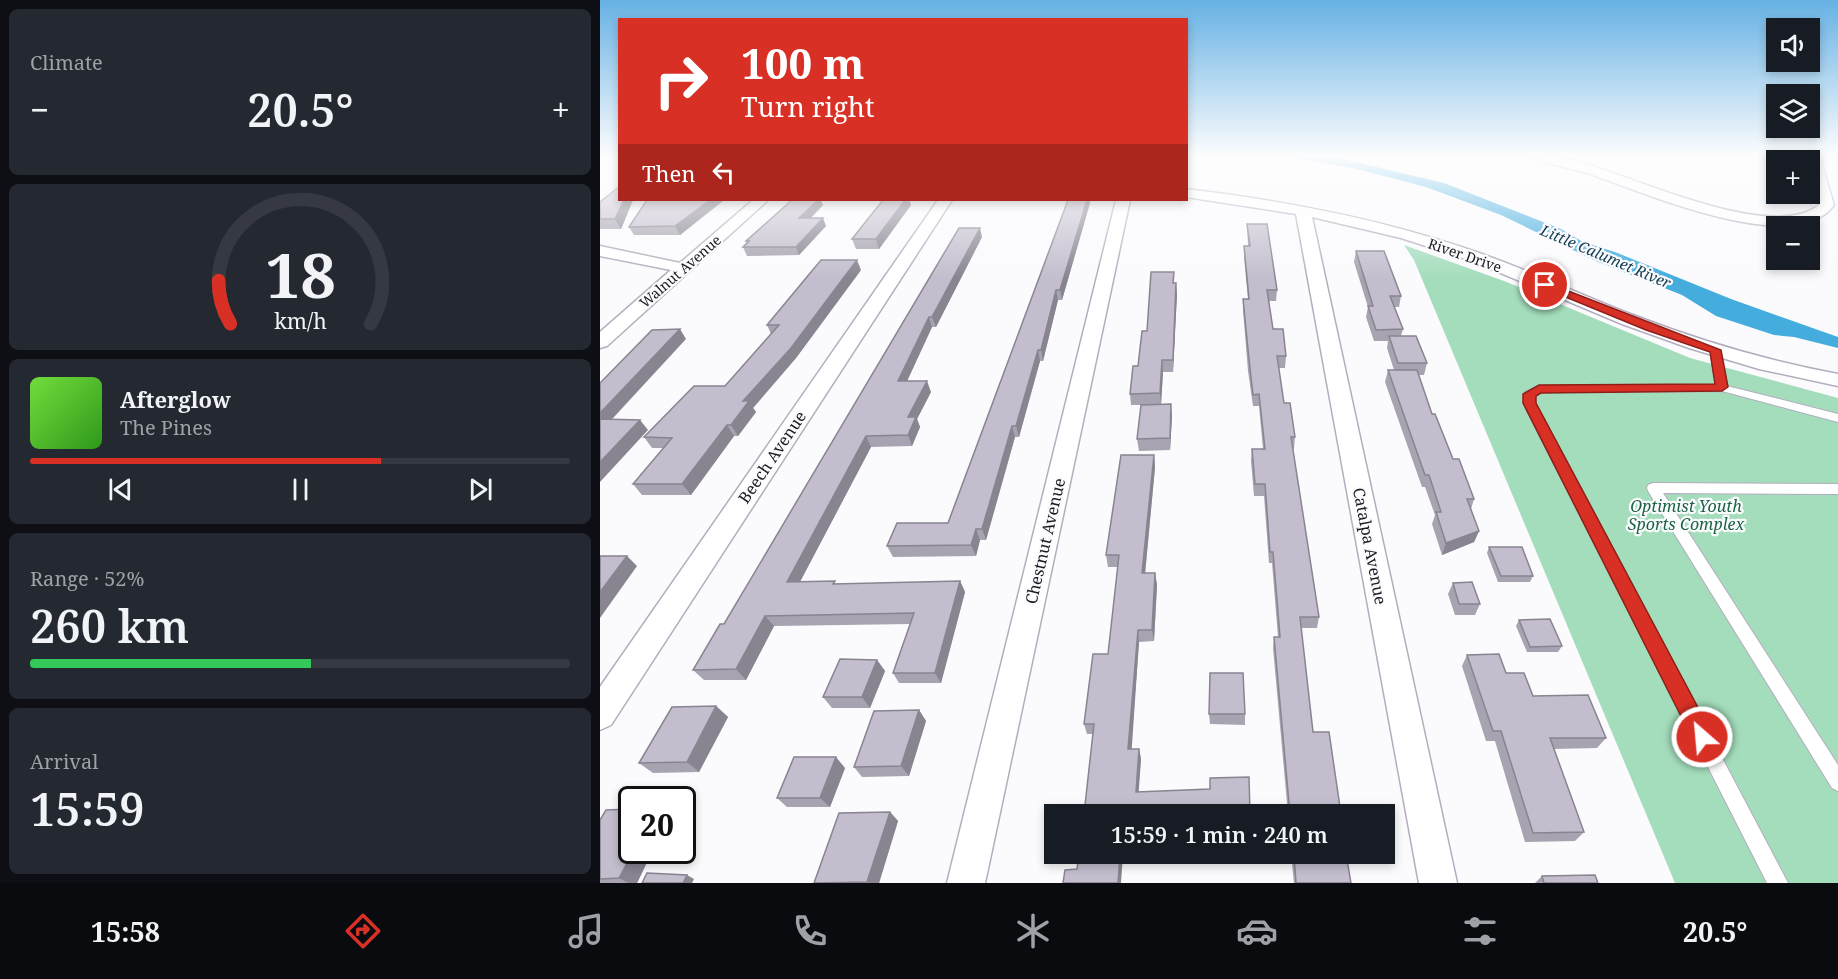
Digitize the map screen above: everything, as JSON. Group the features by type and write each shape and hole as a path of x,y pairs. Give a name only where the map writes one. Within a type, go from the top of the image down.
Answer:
{"street":[{"name":"River Drive","path":"1208,196 1303,210 1384,229 1477,258 1650,328 1715,350 1785,369 1838,380"},
{"path":"1664,196 1707,212 1752,219 1791,220 1816,214 1827,205 1825,196"},
{"name":"Walnut Avenue","path":"600,342 760,201"},
{"name":"Beech Avenue","path":"600,714 944,201"},
{"name":"Chestnut Avenue","path":"966,883 1123,201"},
{"name":"Catalpa Avenue","path":"1303,210 1438,883"},
{"path":"600,251 683,268"}],"lane":[{"path":"1715,350 1722,387"},
{"path":"1778,883 1529,403 1529,394 1539,389 1722,387 1838,418"},
{"path":"1838,489 1653,488 1838,782"}],"green space":[{"name":"Optimist Youth Sports Complex","path":"1404,245 1504,281 1690,358 1838,398 1838,883 1675,883 1414,260"}],"water":[{"name":"Little Calumet River","path":"1451,196 1478,196 1561,229 1583,242 1615,252 1731,299 1838,337 1838,348 1794,337 1774,335 1716,316 1682,295 1596,261 1501,215"}],"building":[{"path":"607,196 618,196 618,201 624,201 615,219 600,219 600,202"},
{"path":"646,201 709,201 675,226 629,227"},
{"path":"791,201 817,201 799,218 823,218 796,247 743,247 749,241 746,241"},
{"path":"882,201 904,201 876,239 852,239"},
{"path":"1068,201 1087,201 1060,290 1056,290 1041,350 1038,350 1016,426 1012,426 982,529 976,529 971,545 887,546 897,523 948,523"},
{"path":"1247,224 1267,224 1277,290 1267,290 1273,329 1283,329 1286,356 1277,356 1284,403 1290,403 1295,437 1291,437 1319,617 1300,617 1313,732 1329,732 1340,804 1289,804 1274,637 1280,637 1273,552 1270,552 1265,484 1255,484 1252,449 1265,449 1259,394 1253,395 1243,299 1249,299 1244,246 1250,246"},
{"path":"959,228 980,228 932,317 929,317 898,381 927,381 908,417 916,417 908,435 866,436 787,582 835,581 833,584 960,581 935,673 893,673 914,613 765,616 736,669 693,670 720,624 724,624"},
{"path":"1356,251 1384,251 1401,296 1390,296 1403,329 1376,330 1368,306 1373,306"},
{"path":"821,260 857,260 791,348 743,401 749,401 731,425 727,425 682,484 633,484 672,438 644,437 694,386 725,386 779,325 767,325"},
{"path":"1151,272 1174,272 1173,283 1176,283 1173,360 1162,360 1160,393 1130,394 1133,366 1138,366 1142,331 1147,331"},
{"path":"680,329 600,413 600,383 652,330"},
{"path":"1389,336 1416,336 1427,363 1398,363"},
{"path":"1388,370 1417,370 1432,414 1435,414 1453,459 1459,459 1474,499 1467,499 1479,531 1446,543 1436,512 1441,512 1429,475 1425,475"},
{"path":"1171,404 1170,438 1137,439 1141,405"},
{"path":"600,419 640,420 600,462"},
{"path":"1121,455 1154,455 1142,573 1155,573 1152,630 1138,630 1128,749 1139,749 1136,792 1210,789 1210,778 1249,777 1250,804 1085,804 1094,724 1084,724 1093,654 1108,654 1119,555 1106,555"},
{"path":"1489,547 1522,547 1533,576 1501,576"},
{"path":"600,556 627,556 600,592"},
{"path":"1472,582 1480,604 1459,604 1453,583"},
{"path":"1550,619 1562,646 1530,647 1519,620"},
{"path":"1499,654 1506,673 1524,673 1533,696 1588,695 1606,738 1550,738 1584,832 1533,833 1501,731 1493,731 1467,655"},
{"path":"840,659 877,660 862,697 823,697"},
{"path":"1210,673 1243,673 1245,714 1209,714"},
{"path":"716,706 687,762 639,763 672,707"},
{"path":"919,710 901,766 854,767 874,711"},
{"path":"794,757 836,757 820,798 777,798"},
{"path":"606,810 618,810 618,864 626,864 619,878 600,879 600,820"},
{"path":"890,812 867,882 814,883 839,813"},
{"path":"1078,864 1119,864 1118,883 1063,883 1065,870 1077,869"},
{"path":"1295,864 1348,864 1351,883 1296,883"},
{"path":"647,873 687,875 683,883 642,883"},
{"path":"1595,875 1598,883 1544,883 1542,876"}],"route":[{"path":"1545,285 1650,328 1715,350 1722,387 1539,389 1529,394 1529,403 1702,737"}]}
